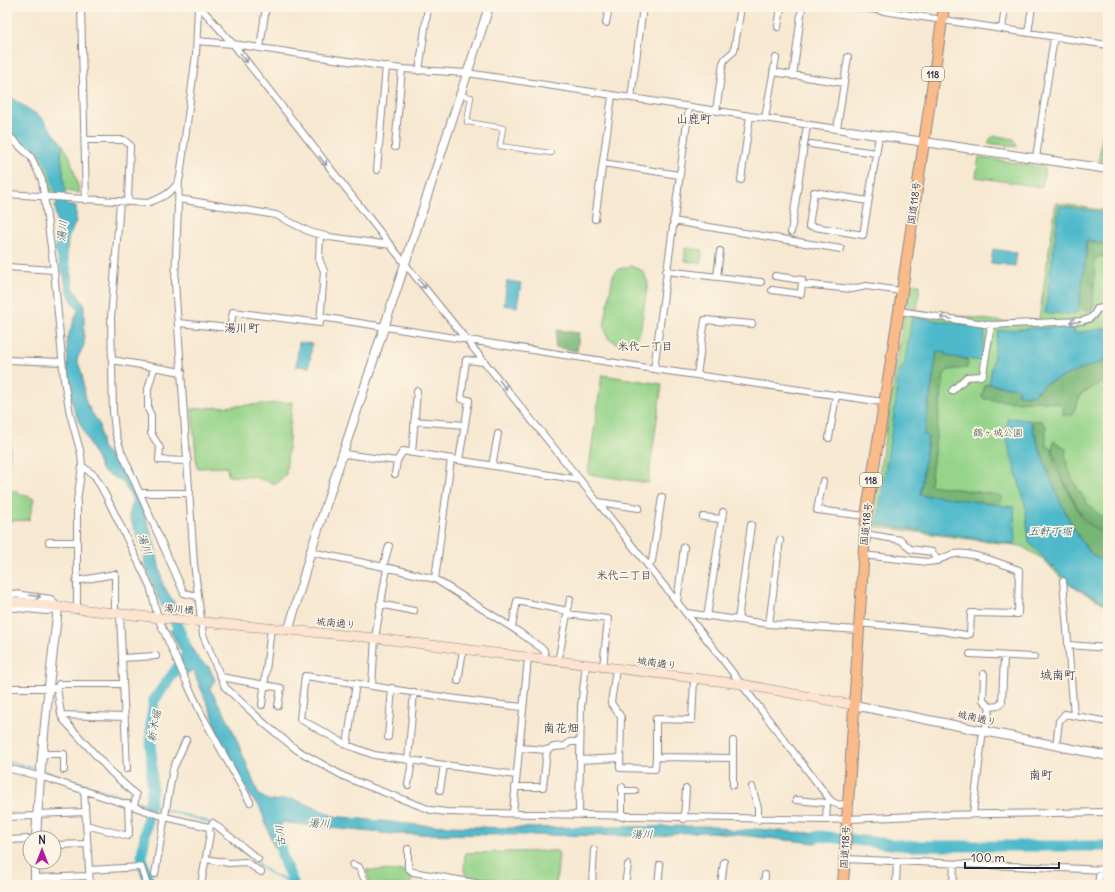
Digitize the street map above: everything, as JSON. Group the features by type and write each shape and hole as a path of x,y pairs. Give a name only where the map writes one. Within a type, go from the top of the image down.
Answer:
{"highway":[{"name":"118","path":"923,142 944,7"},
{"name":"国道118号","path":"843,885 862,555 866,516 883,402 899,311 923,142"}],"main road":[{"path":"7,601 58,608 158,618"},
{"name":"湯川橋","path":"158,618 201,621"},
{"name":"城南通り","path":"201,621 375,638 741,684 854,705"}],"street":[{"path":"81,7 85,140 84,200"},
{"path":"199,7 197,41 179,180 175,274 198,596 203,635 221,677 226,686 266,725 297,750 343,776 431,810 471,814 512,813 758,820 847,820 973,814 1108,812"},
{"path":"199,7 233,44 304,137 598,502 741,684 829,802 826,820"},
{"path":"260,48 266,7"},
{"path":"420,71 428,7"},
{"path":"289,629 310,552 344,454 489,7"},
{"path":"606,23 609,7"},
{"path":"631,98 643,7"},
{"path":"716,111 723,63 725,59 734,51 741,7"},
{"path":"778,27 781,7"},
{"path":"793,76 802,7"},
{"path":"860,7 875,8 1002,30 1108,45"},
{"path":"1002,30 1005,7"},
{"path":"1028,33 1032,7"},
{"path":"1036,158 1054,37"},
{"path":"197,41 233,44 402,69 467,73 850,132 1108,169"},
{"path":"837,130 848,57"},
{"path":"765,118 776,58"},
{"path":"377,170 386,66"},
{"path":"395,148 402,69"},
{"path":"773,72 844,83"},
{"path":"464,96 471,97 467,122 503,128 500,146 551,153"},
{"path":"595,219 612,96"},
{"path":"654,369 672,221 689,107"},
{"path":"741,180 750,116"},
{"path":"791,232 807,125"},
{"path":"7,134 31,157 39,172 47,198 62,362 67,400 81,454 82,466 77,501 77,610"},
{"path":"868,201 814,192 809,226 863,235 879,136"},
{"path":"85,140 124,140 130,145 128,200"},
{"path":"811,144 876,153"},
{"path":"603,163 679,175"},
{"path":"7,194 47,198 147,203 167,194 179,180"},
{"path":"167,194 178,200 276,214 310,232 347,240 391,245"},
{"path":"120,202 111,300 115,431 118,444 184,593 198,596"},
{"path":"672,221 840,249"},
{"path":"178,322 230,328 233,312 320,323 324,271 319,259 320,234"},
{"path":"717,277 720,251"},
{"path":"7,267 54,270"},
{"path":"666,271 761,282"},
{"path":"772,290 801,294 802,280 775,276"},
{"path":"802,284 852,289 866,286 901,291"},
{"path":"899,311 991,325 1081,322 1095,315 1096,309 1108,307"},
{"path":"321,317 466,338 697,376 883,402"},
{"path":"697,376 705,320 752,324"},
{"path":"952,391 967,377 981,376 983,374 991,325"},
{"path":"7,360 62,362"},
{"path":"112,360 182,372"},
{"path":"459,460 468,400 461,399 466,360 484,362"},
{"path":"154,368 149,384 148,409 151,415 151,433 160,448 159,460 188,461"},
{"path":"412,453 417,390"},
{"path":"829,438 836,395"},
{"path":"414,421 465,425"},
{"path":"492,466 498,434"},
{"path":"396,474 397,461 403,451 580,480"},
{"path":"344,454 397,461"},
{"path":"435,579 451,459"},
{"path":"82,466 95,476 109,502 150,586 158,618 182,673 203,717 250,802"},
{"path":"823,481 817,510 866,516"},
{"path":"140,493 190,494"},
{"path":"648,566 652,561 662,497"},
{"path":"598,502 639,508"},
{"path":"707,616 723,512"},
{"path":"703,517 722,519"},
{"path":"738,620 752,525"},
{"path":"871,535 902,540 910,549 932,552 938,561"},
{"path":"769,624 780,540"},
{"path":"49,542 76,542"},
{"path":"372,685 375,638 389,546"},
{"path":"677,603 684,546"},
{"path":"310,552 435,579 512,627 543,650 546,660"},
{"path":"686,613 769,624 942,631 966,635 970,634 972,613 1018,614 1019,570 959,553 938,561 923,562 862,555"},
{"path":"76,580 115,574 122,658 127,769"},
{"path":"1063,581 1074,715"},
{"path":"7,593 51,599 58,608 40,767 37,830"},
{"path":"558,662 570,599"},
{"path":"512,627 517,601 568,613 608,619 603,667"},
{"path":"380,604 414,611"},
{"path":"7,606 47,611 58,608"},
{"path":"262,705 271,628"},
{"path":"1068,645 1108,648"},
{"path":"458,681 463,650"},
{"path":"970,654 1034,657"},
{"path":"122,658 156,656"},
{"path":"990,707 998,706 1002,702 1004,656"},
{"path":"512,813 528,658"},
{"path":"580,812 581,707 586,665"},
{"path":"616,669 611,703 621,717 620,768 655,770 656,720 692,720 694,679"},
{"path":"984,674 984,700 990,707"},
{"path":"516,775 374,755 347,745 300,719 305,676 392,688 471,702 523,707"},
{"path":"221,677 281,688 278,706"},
{"path":"347,745 356,683"},
{"path":"86,825 129,836 133,802 136,795 111,772 70,728 61,715 58,688 59,684 123,684"},
{"path":"7,688 58,688"},
{"path":"388,737 392,688"},
{"path":"408,785 414,692"},
{"name":"城南通り","path":"854,705 1108,756"},
{"path":"973,814 984,730 990,707"},
{"path":"1056,746 1059,720 1065,714 1108,722"},
{"path":"61,715 124,717"},
{"path":"155,874 173,769 186,740"},
{"path":"732,785 733,741"},
{"path":"519,748 547,750 554,747 564,746 570,742 580,742"},
{"path":"515,787 543,787 547,750"},
{"path":"42,754 64,754 64,770"},
{"path":"656,757 733,758"},
{"path":"580,760 620,758"},
{"path":"440,790 444,765"},
{"path":"7,768 133,802 149,811 165,817 209,828"},
{"path":"752,787 758,808 758,820"},
{"path":"622,817 622,789 636,791"},
{"path":"684,819 686,789"},
{"path":"84,790 90,885"},
{"path":"796,800 829,802 839,805 848,803"},
{"path":"7,817 85,812"},
{"path":"201,885 206,859 209,828 213,823 258,859"},
{"path":"7,840 22,839"},
{"path":"62,845 87,844"},
{"path":"408,849 407,864 408,868 413,872 489,885"},
{"path":"592,885 594,850"},
{"path":"845,857 954,864 1108,870"},
{"path":"206,859 229,863 246,862 261,872"},
{"path":"896,860 896,885"},
{"path":"721,885 724,862"},
{"path":"953,885 954,864"},
{"path":"352,865 359,867 367,885"},
{"path":"625,885 628,865"},
{"path":"658,885 660,865"},
{"path":"7,885 141,867 148,885"},
{"path":"35,882 36,870"},
{"path":"1098,885 1100,870"},
{"path":"764,885 765,875"}],"green space":[{"path":"7,115 45,147 51,159 58,191 47,190 42,172 34,156 22,142 7,131"},
{"path":"1103,128 1108,129 1108,161 1099,160"},
{"path":"996,136 1014,139 1017,147 988,143 991,138"},
{"path":"63,145 70,157 80,193 65,191 61,154"},
{"path":"979,157 1045,168 1042,187 976,177"},
{"name":"鶴ヶ城公園","path":"1056,203 1108,211 1108,606 1066,583 1043,559 1021,546 871,526 905,309 1005,322 1039,319"},
{"path":"1087,242 1108,245 1108,256 1097,257 1095,260 1092,310 1083,309 1079,306"},
{"path":"685,248 702,250 701,263 685,261"},
{"path":"631,266 643,271 648,283 640,333 631,343 618,344 608,338 604,326 613,275 619,269"},
{"path":"911,284 920,285 917,309 907,307"},
{"path":"557,330 579,333 577,351 555,347"},
{"path":"937,352 946,353 946,356 965,359 968,361 967,368 948,370 944,375 930,485 999,495 1002,497 1002,500 998,505 920,495 928,437 924,436"},
{"path":"1108,359 1108,380 1082,393 1072,415 1063,415 1063,406 1061,404 1035,401 1016,402 984,399 982,396 985,384 1018,388 1018,394 1037,392 1044,384"},
{"path":"602,375 662,384 648,483 588,474"},
{"path":"292,402 286,474 276,484 254,477 228,476 227,467 197,468 192,409"},
{"path":"1031,421 1042,421 1043,424 1046,425 1046,446 1052,448 1055,466 1083,520 1103,535 1101,539 1108,544 1108,563 1098,559 1092,554 1072,525 1055,490"},
{"path":"1054,441 1066,449 1066,462 1076,486 1085,500 1093,509 1108,521 1104,532 1084,518 1075,503 1058,467 1053,447"},
{"path":"7,443 11,443 7,481"},
{"path":"7,488 34,499 29,520 7,521"},
{"path":"557,851 559,854 556,885 467,877 464,871 465,853"},
{"path":"366,870 407,871 412,874 411,885 371,885"}],"water":[{"path":"7,95 42,118 63,145 61,155 65,191 58,191 51,159 45,147 7,115"},
{"path":"55,205 76,206 76,221 68,239 67,255 73,287 84,305 84,345 77,359 82,374 86,403 99,424 102,447 129,479 148,523 155,546 163,585 178,609 162,607 145,565 143,550 129,516 133,500 123,482 102,471 74,410 68,378 67,339 78,310 67,290 64,277"},
{"path":"1059,206 1108,213 1108,243 1086,240 1085,250 1087,250 1078,312 1075,312 1075,314 1045,313"},
{"path":"993,249 1017,253 1015,266 991,263"},
{"path":"507,281 521,283 517,307 504,305"},
{"path":"912,317 983,327 985,330 981,361 945,356 946,353 937,352 924,435 928,436 920,495 1014,507 1015,544 877,524 896,401 898,372 901,371 901,367 904,367"},
{"path":"1074,327 1074,333 1108,328 1108,359 1044,384 1033,395 1018,394 1018,388 989,384 998,331"},
{"path":"299,342 312,344 309,367 296,366"},
{"name":"五軒丁堀","path":"1008,418 1030,420 1047,470 1072,525 1090,552 1108,563 1108,604 1071,585 1029,543 1025,504 1006,438"},
{"path":"170,630 184,630 197,656 209,667 215,680 210,689 229,721 259,795 270,801 293,799 317,808 332,816 419,825 508,828 715,826 733,831 757,829 804,833 818,832 828,833 833,837 815,843 712,832 676,833 662,836 393,834 281,822 284,865 274,847 260,807 252,799 220,742 213,717 193,670 185,675 178,661 183,655"}],"waterway":[{"name":"湯川","path":"7,121 45,151 53,167 59,187 64,215 60,248 66,270"},
{"name":"湯川","path":"163,595 185,643"},
{"name":"新木堀","path":"150,885 143,864 142,855 152,788 151,720 154,700 186,656"},
{"path":"7,761 39,770"},
{"path":"43,771 162,809 206,821 210,824"},
{"name":"湯川","path":"819,836 908,846 1108,846"},
{"path":"233,843 272,875 292,882"},
{"name":"古川","path":"280,846 283,859 294,885"}],"district":[{"name":"山鹿町","path":"694,118"},
{"name":"湯川町","path":"242,327"},
{"name":"米代一丁目","path":"645,346"},
{"name":"米代二丁目","path":"624,575"},
{"name":"城南町","path":"1058,674"},
{"name":"南花畑","path":"561,727"},
{"name":"南町","path":"1041,774"}]}
